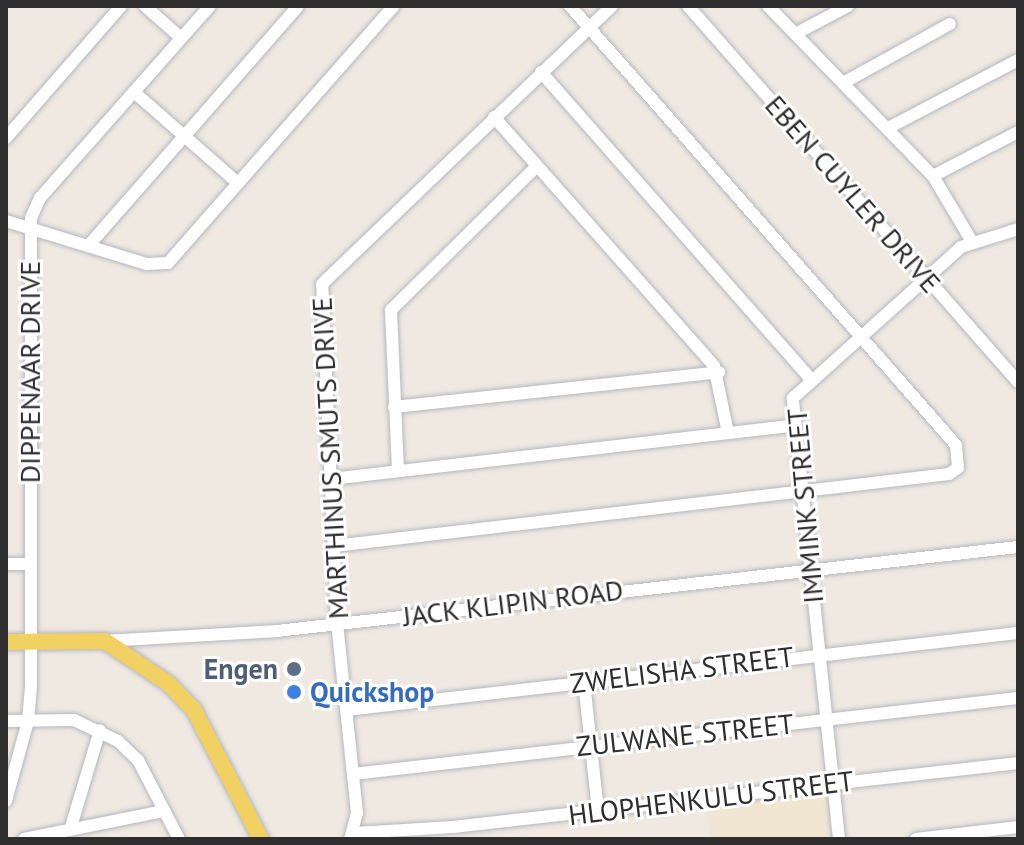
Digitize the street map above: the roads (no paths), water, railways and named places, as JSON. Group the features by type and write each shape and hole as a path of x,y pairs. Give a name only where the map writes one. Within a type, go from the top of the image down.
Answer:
{"main road":[{"name":"JACK KLIPIN ROAD","path":"6,642 105,641"},
{"path":"105,641 169,684 194,710 261,839"}],"street":[{"path":"6,138 121,6"},
{"path":"145,6 181,38"},
{"name":"DIPPENAAR DRIVE","path":"6,801 28,721 32,641 30,229 40,198 210,6"},
{"path":"89,245 298,6"},
{"path":"6,221 165,265 394,6"},
{"path":"334,546 949,474 958,468 959,448 570,6"},
{"name":"MARTHINUS SMUTS DRIVE","path":"353,836 353,774 337,623 322,284 612,6"},
{"name":"EBEN CUYLER DRIVE","path":"688,6 1018,382"},
{"path":"768,6 933,176 971,240 1018,229"},
{"path":"795,34 848,6"},
{"path":"843,83 950,24"},
{"path":"888,128 1018,60"},
{"path":"541,72 811,379"},
{"path":"134,92 238,183"},
{"path":"494,117 719,372 728,433"},
{"path":"933,176 1018,132"},
{"path":"398,471 391,310 537,166"},
{"name":"IMMINK STREET","path":"839,839 792,426 793,398 971,240"},
{"path":"394,407 719,372"},
{"path":"331,479 792,426"},
{"name":"JACK KLIPIN ROAD","path":"105,641 197,639 1018,547"},
{"path":"6,564 30,564"},
{"name":"ZWELISHA STREET","path":"346,710 1018,633"},
{"path":"584,682 598,811"},
{"name":"ZULWANE STREET","path":"353,774 1018,698"},
{"path":"6,721 74,720 100,730 134,754 179,839"},
{"path":"70,830 100,730"},
{"name":"HLOPHENKULU STREET","path":"353,836 1018,763"},
{"path":"24,839 164,811"},
{"path":"916,839 1018,827"}],"place":[{"name":"Engen","path":"294,669"},
{"name":"Quickshop","path":"294,692"}]}
